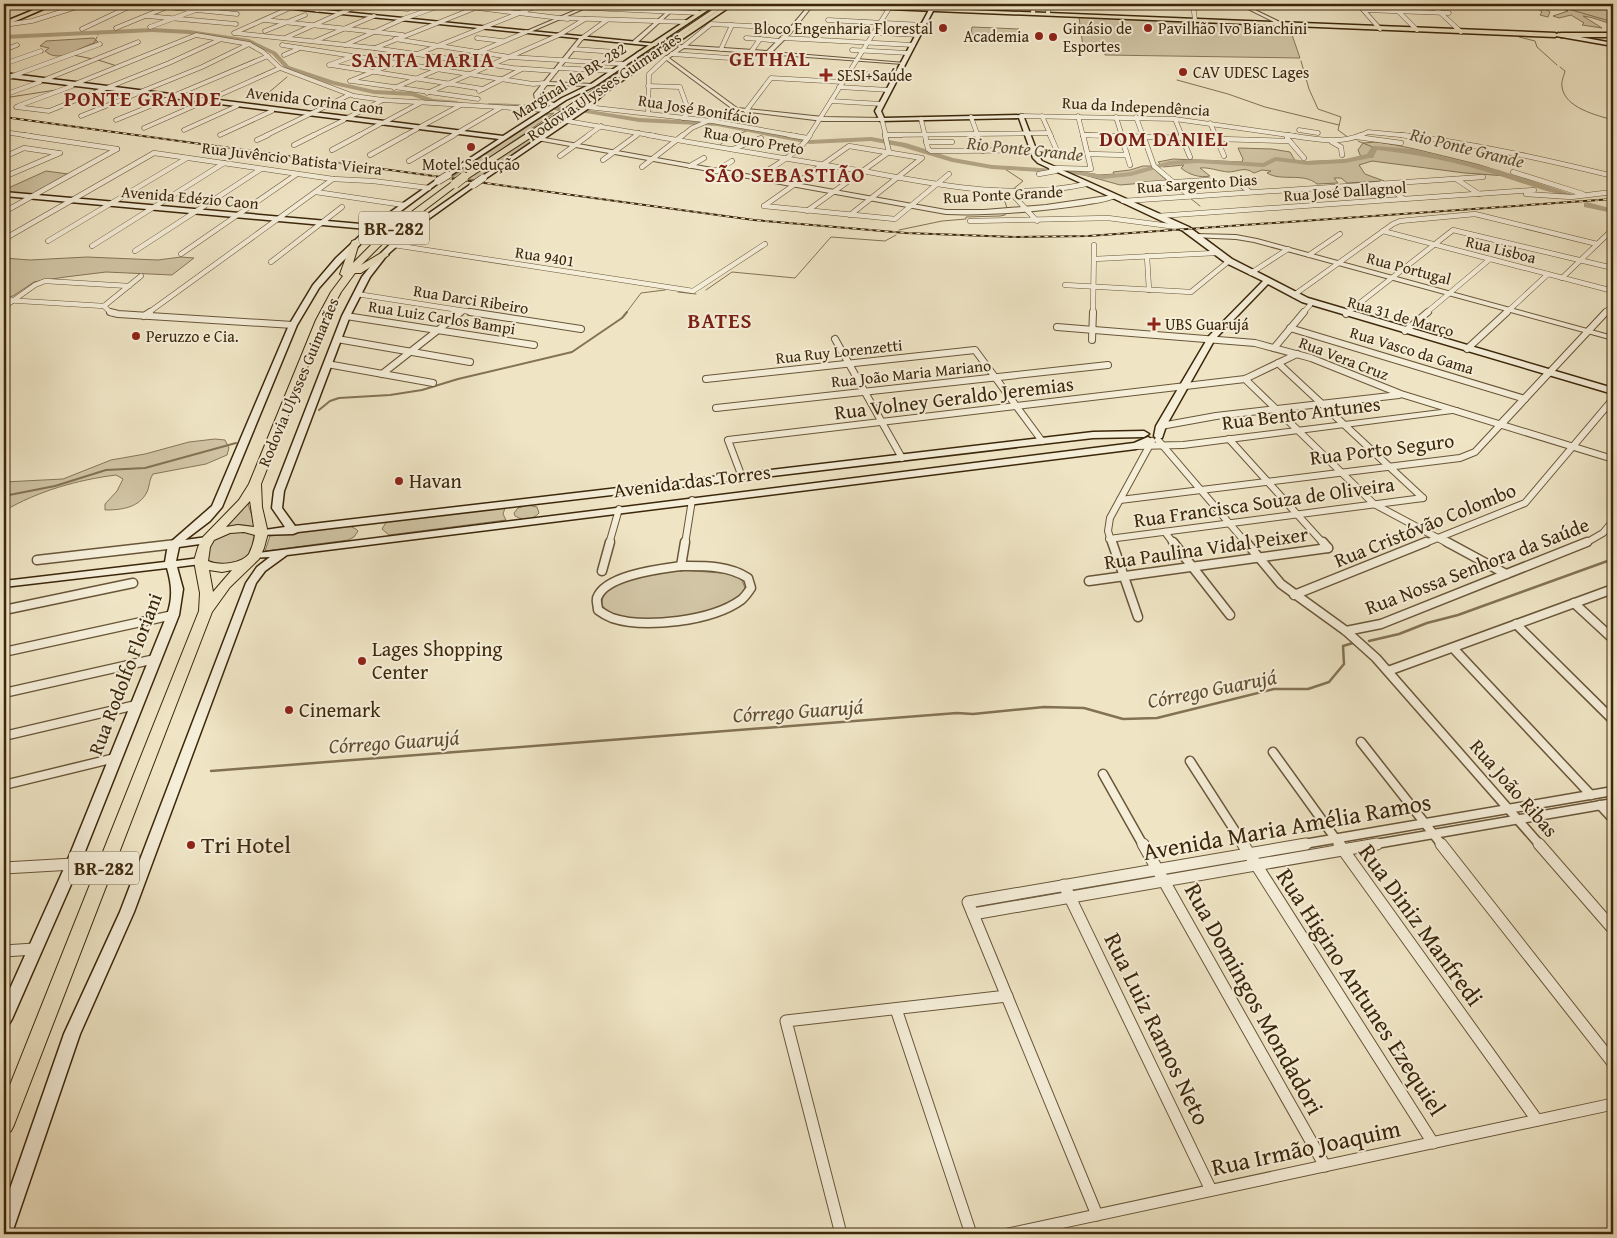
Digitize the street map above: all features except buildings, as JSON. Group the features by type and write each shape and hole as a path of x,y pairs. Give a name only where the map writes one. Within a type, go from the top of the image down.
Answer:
{"highway":[{"name":"Rodovia Ulysses Guimarães","path":"575,103 657,44 675,38 718,4"},
{"name":"Rodovia Ulysses Guimarães","path":"205,612 206,592 200,561 207,540 243,502 255,484 321,320 343,282 386,235 455,184 562,116 575,103 638,56 675,38 725,4"},
{"path":"657,44 675,38"},
{"path":"657,44 670,45"},
{"path":"343,282 355,244"},
{"path":"336,292 349,278 384,254"},
{"name":"Rodovia Ulysses Guimarães","path":"4,1125 205,612 225,584 254,556 261,541 262,533 256,507 255,484"},
{"path":"207,540 230,529 253,529 262,533"},
{"path":"200,561 208,567 225,568 244,562 254,556"}],"main road":[{"path":"4,24 47,4"},
{"path":"4,24 52,4"},
{"path":"254,4 657,44"},
{"name":"Marginal da BR-282","path":"429,188 547,110 576,92 593,85 657,44 685,22 714,4"},
{"name":"Marginal da BR-282","path":"293,531 278,508 277,498 346,316 368,274 384,254 428,217 539,139 562,116 578,113 607,89 670,45 675,38 731,4"},
{"path":"818,4 1066,14"},
{"path":"823,4 836,5"},
{"path":"845,4 1010,7 1034,8 1048,13 1280,24 1460,32 1613,35"},
{"path":"914,6 932,9"},
{"path":"882,120 878,111 932,9"},
{"path":"1556,34 1588,37 1613,45"},
{"path":"1556,34 1588,37 1599,35"},
{"name":"Avenida Corina Caon","path":"6,77 503,139"},
{"path":"573,84 580,87 576,92"},
{"name":"Avenida Corina Caon","path":"205,101 272,111 309,114"},
{"path":"555,105 587,107"},
{"path":"547,110 578,113"},
{"name":"Rua da Independência","path":"882,120 1021,116"},
{"name":"Rua 31 de Março","path":"1021,116 1038,160 1053,169 1186,228 1195,236 1197,241 1213,253 1310,305 1613,393"},
{"path":"170,565 172,551 176,544 190,531 207,520 217,507 293,325 316,287 372,228 429,188"},
{"name":"Avenida Edézio Caon","path":"4,195 372,228"},
{"name":"Rua 31 de Março","path":"1228,262 1294,295 1346,314 1548,374"},
{"path":"1154,438 1212,338 1266,282"},
{"name":"Avenida das Torres","path":"262,533 353,524 1104,434 1154,438"},
{"name":"Avenida das Torres","path":"254,556 286,550 1136,446 1154,438"},
{"path":"527,503 541,505 544,511 540,516 525,521 515,519 511,514 513,508 527,503"},
{"path":"383,538 378,529 386,520"},
{"path":"353,524 361,528 362,532 359,539 354,542"},
{"path":"176,544 207,540"},
{"path":"4,1230 72,1034 127,912 251,583 261,569 286,550"},
{"path":"4,584 200,561"},
{"name":"Rua Rodolfo Floriani","path":"4,1019 73,864 173,614 178,594 176,579 170,565"}],"street":[{"path":"4,24 38,19 86,4"},
{"path":"82,30 135,4"},
{"path":"116,28 174,4"},
{"path":"150,27 212,4"},
{"path":"299,4 289,7 221,40 169,64 49,111 16,107 134,62 194,36 221,40 249,44 262,51 280,68 350,95 383,100 547,110"},
{"path":"317,10 333,4"},
{"path":"284,38 344,13 360,4 408,9"},
{"path":"440,4 445,4"},
{"path":"345,45 403,19 445,4"},
{"path":"483,89 329,65 485,4"},
{"path":"500,4 698,13"},
{"path":"394,88 593,4"},
{"path":"635,42 678,4"},
{"path":"768,53 793,28 812,4"},
{"path":"1048,13 1049,4"},
{"path":"1193,4 1195,20"},
{"path":"1200,4 1242,5 1280,24"},
{"path":"1358,4 1380,28"},
{"path":"1391,4 1416,30"},
{"path":"1431,4 1460,32"},
{"path":"4,6 36,8"},
{"path":"478,99 350,81 537,6"},
{"path":"167,7 237,14 215,22"},
{"path":"475,7 584,20 685,22"},
{"path":"755,178 786,158 807,140 890,7"},
{"path":"555,105 543,102 536,96 582,38 621,10"},
{"path":"1364,10 1449,13"},
{"path":"265,31 305,15"},
{"path":"146,16 236,24"},
{"path":"284,55 374,16"},
{"path":"814,40 831,16 883,18"},
{"path":"263,20 405,35"},
{"path":"427,93 559,35 584,20"},
{"path":"828,20 923,25"},
{"path":"648,113 648,77 651,71 710,24 918,35"},
{"path":"899,34 905,24"},
{"path":"721,49 732,25"},
{"path":"234,33 374,48 522,69 613,71"},
{"path":"476,38 504,41"},
{"path":"746,38 913,45"},
{"path":"395,39 510,57 625,64"},
{"path":"751,52 760,39"},
{"path":"4,95 138,42"},
{"path":"6,77 100,44"},
{"path":"81,116 202,67 249,44"},
{"path":"282,45 533,84 593,85"},
{"path":"670,45 904,63"},
{"path":"4,50 17,46"},
{"path":"704,56 713,48"},
{"path":"573,49 616,52"},
{"path":"852,50 908,53"},
{"path":"4,64 41,51"},
{"path":"672,54 730,58"},
{"path":"116,120 268,56"},
{"path":"666,58 736,109"},
{"path":"144,128 280,68"},
{"path":"464,98 522,69"},
{"path":"848,73 896,76"},
{"path":"746,110 771,78 842,82"},
{"path":"648,86 679,86 689,112 683,118"},
{"path":"840,87 889,90"},
{"path":"257,140 350,95"},
{"path":"294,145 383,100"},
{"path":"831,101 882,104"},
{"path":"332,150 422,102"},
{"path":"370,155 461,105"},
{"path":"184,130 237,106"},
{"name":"Rua José Bonifácio","path":"587,107 683,118 807,140"},
{"path":"409,161 500,108"},
{"path":"642,167 702,122 736,109"},
{"name":"Rua da Independência","path":"736,109 819,119 882,120"},
{"path":"220,135 272,111"},
{"path":"872,120 878,111"},
{"name":"Rua Ouro Preto","path":"562,116 601,126 677,140 937,184 1011,193 1056,190 1086,184"},
{"name":"Rua da Independência","path":"1021,116 1175,119 1330,141 1357,137 1364,132 1382,132 1444,140 1613,176"},
{"path":"1042,116 1058,153"},
{"path":"1039,174 1053,169 1091,169 1078,116"},
{"path":"971,117 983,151"},
{"path":"1116,117 1130,165"},
{"path":"1136,118 1156,168 1190,196"},
{"path":"921,119 928,149 931,151 1035,150"},
{"path":"1175,119 1190,157"},
{"path":"882,120 888,152"},
{"path":"1210,123 1224,156"},
{"path":"560,156 601,126"},
{"path":"1244,128 1253,146"},
{"path":"1299,130 1318,132 1312,138"},
{"path":"4,132 117,148 4,212"},
{"path":"603,160 639,133"},
{"path":"886,140 925,135 1049,133"},
{"path":"1284,134 1304,158"},
{"path":"1083,135 1289,140"},
{"path":"1357,137 1401,143"},
{"path":"733,149 761,138"},
{"name":"Rua Ponte Grande","path":"539,139 871,199 954,212 1026,209 1087,203 1114,197"},
{"path":"1330,141 1341,147 1342,155"},
{"path":"926,142 952,142"},
{"path":"850,215 922,158 850,146 764,206 807,211 850,215 895,219 949,174"},
{"path":"4,157 24,148 60,153 4,178"},
{"path":"807,211 888,152"},
{"name":"Rua Juvêncio Batista Vieira","path":"70,201 152,154 334,179 373,181 429,188"},
{"path":"1088,154 1128,155"},
{"path":"48,241 188,158"},
{"path":"690,166 704,158"},
{"path":"716,171 732,161"},
{"path":"92,246 224,163"},
{"path":"135,251 261,169"},
{"path":"1513,172 1585,195"},
{"path":"181,254 297,174"},
{"name":"Rua Sargento Dias","path":"1123,201 1483,177"},
{"path":"1232,178 1250,192"},
{"path":"1456,178 1480,194"},
{"path":"144,316 334,179"},
{"path":"1144,184 1208,180"},
{"path":"1382,184 1404,199"},
{"name":"Rua José Dallagnol","path":"1158,216 1534,190"},
{"path":"316,192 404,204"},
{"path":"1510,192 1566,197 1613,192"},
{"path":"1011,193 1037,220"},
{"path":"6,238 70,201"},
{"path":"271,262 342,207"},
{"path":"1294,295 1383,231 1400,221 1475,214 1597,244"},
{"path":"970,221 1111,218 1186,228"},
{"path":"1562,278 1613,229"},
{"path":"1346,314 1453,230 1613,268"},
{"name":"Rua Lisboa","path":"1383,231 1613,291"},
{"path":"1309,255 1340,234"},
{"name":"Rua Portugal","path":"1195,236 1243,238 1613,338"},
{"name":"Rua 9401","path":"394,245 693,291 765,244"},
{"path":"1092,340 1094,245"},
{"path":"1251,273 1288,249"},
{"path":"1094,259 1213,253"},
{"path":"1147,256 1149,290"},
{"path":"1405,331 1490,259"},
{"path":"1065,285 1186,293 1195,291 1228,262"},
{"path":"1467,349 1548,274"},
{"path":"104,306 141,276"},
{"path":"4,307 35,285 45,281 129,286"},
{"name":"Rua Darci Ribeiro","path":"357,294 581,329"},
{"path":"4,300 104,306 114,314 293,325"},
{"name":"Rua Porto Seguro","path":"1120,500 1466,456 1475,452 1613,304"},
{"path":"1274,348 1310,305"},
{"path":"382,374 462,310"},
{"name":"Rua Luiz Carlos Bampi","path":"346,316 534,345"},
{"name":"Rua Vera Cruz","path":"1057,327 1244,341 1274,348 1298,354 1401,394 1613,459"},
{"name":"Rua Vasco da Gama","path":"1290,328 1525,398"},
{"path":"337,339 470,362"},
{"path":"835,339 902,458"},
{"name":"Rua Ruy Lorenzetti","path":"706,379 975,350 996,378"},
{"name":"Rua Volney Geraldo Jeremias","path":"742,477 728,440 1245,379 1298,354"},
{"path":"1278,363 1389,466"},
{"path":"327,364 433,383"},
{"name":"Rua João Maria Mariano","path":"716,408 1108,365"},
{"path":"996,378 1042,441"},
{"path":"1245,379 1374,504 1506,574"},
{"path":"1138,617 1109,540 1108,524 1154,438 1216,416 1401,394"},
{"name":"Rua Cristóvão Colombo","path":"1294,595 1525,503 1613,399"},
{"name":"Rua Bento Antunes","path":"1154,438 1183,445 1457,410"},
{"name":"Rua João Ribas","path":"1154,438 1202,490 1281,584 1346,630 1366,647 1613,929"},
{"path":"1229,439 1298,514"},
{"name":"Rua Francisca Souza de Oliveira","path":"1109,540 1423,498 1389,466"},
{"path":"681,566 692,500"},
{"path":"602,572 619,509"},
{"name":"Rua Paulina Vidal Peixer","path":"1089,581 1328,548 1298,514"},
{"name":"Rua Nossa Senhora da Saúde","path":"1346,630 1381,624 1597,538 1613,521"},
{"path":"1165,532 1230,615"},
{"path":"37,560 176,544"},
{"path":"681,566 735,571 748,578 751,588 743,598 718,611 671,622 640,623 616,620 605,616 598,610 596,600 607,587 643,572 681,566"},
{"path":"4,610 133,583"},
{"path":"1388,671 1613,589"},
{"path":"1574,603 1613,639"},
{"path":"4,652 173,614"},
{"path":"1516,624 1613,720"},
{"path":"1453,648 1591,795"},
{"path":"4,693 155,659"},
{"path":"4,736 136,705"},
{"path":"1361,742 1613,1063"},
{"name":"Rua Diniz Manfredi","path":"1273,752 1537,1120"},
{"path":"4,785 115,758"},
{"name":"Rua Higino Antunes Ezequiel","path":"1190,761 1433,1143"},
{"name":"Rua Domingos Mondadori","path":"1104,774 1325,1166"},
{"name":"Avenida Maria Amélia Ramos","path":"1613,791 968,902 973,914 1613,803"},
{"path":"1600,805 1613,819"},
{"path":"4,868 73,864"},
{"name":"Rua Luiz Ramos Neto","path":"1064,885 1211,1190"},
{"path":"973,914 1097,1215"},
{"path":"4,951 34,949"},
{"path":"841,1234 786,1022 1007,996"},
{"path":"896,1009 971,1234"},
{"name":"Rua Irmão Joaquim","path":"1008,1234 1613,1104"}],"shaded area":[{"path":"1518,4 1613,4 1613,24 1583,16 1602,28 1582,25 1584,23 1571,15 1559,18 1553,16 1568,11 1556,6 1543,7 1550,12 1548,17 1540,15 1542,12 1537,8"},
{"path":"1079,17 1289,26 1300,58 1105,55 1104,48 1083,47"},
{"path":"972,27 1019,29 1019,36 971,34"},
{"path":"94,38 98,42 71,54 50,55 45,51 49,48 40,46 46,41"},
{"path":"554,113 460,178 452,177 543,115"},
{"path":"566,114 570,116 477,180 467,179"},
{"path":"1376,142 1473,163 1507,176 1465,173 1372,161 1359,165 1365,174 1384,181 1347,183 1341,178 1334,178 1338,183 1317,184 1305,178 1279,177 1267,173 1271,171 1262,170 1254,173 1241,170 1228,172 1200,168 1210,176 1206,177 1191,174 1181,168 1184,165 1163,167 1158,162 1173,159 1242,162 1243,159 1238,148 1272,149 1290,152 1296,162 1346,160 1361,157 1358,150 1363,143"},
{"path":"1151,166 1167,181 1120,185 1063,169 1100,175 1114,174 1113,172"},
{"path":"46,171 68,174 30,195 4,193 4,190"},
{"path":"87,257 158,260 181,257 194,258 172,275 106,272 65,277 34,282 13,296 4,298 4,258 30,260"},
{"path":"215,439 225,440 229,448 227,455 206,464 153,474 144,497 129,507 105,510 105,504 117,491 123,479 116,475 58,487 4,511 4,482 63,479 111,460 145,454 189,442"},
{"path":"247,501 256,528 248,525 239,525 222,529"},
{"path":"528,505 537,507 539,513 528,519 521,519 515,516 514,513 518,508"},
{"path":"505,508 503,514 506,520 389,535 382,529 387,521"},
{"path":"350,526 358,531 354,537 348,540 265,551 270,536"},
{"path":"240,530 254,534 254,543 246,556 240,560 225,564 209,563 206,550 209,544 220,537"},
{"path":"683,570 732,574 742,580 745,588 737,597 724,605 706,611 667,618 631,619 619,617 608,612 603,606 602,603 605,595 612,588 623,583 636,578"}],"waterway":[{"path":"1551,4 1613,22"},
{"name":"Rio Ponte Grande","path":"4,37 152,30 189,32 249,41 274,53 287,67 332,83 374,92 413,94 432,101 457,103"},
{"path":"77,50 94,43 97,37"},
{"path":"1519,37 1535,41 1537,47 1557,65"},
{"path":"73,55 93,59"},
{"path":"98,60 117,66"},
{"path":"1301,61 1309,89 1318,109 1341,117 1338,130 1349,138"},
{"path":"1560,67 1565,71 1562,87 1564,94 1569,100 1582,110 1613,120"},
{"path":"267,94 287,77"},
{"path":"1177,80 1228,94 1265,107 1339,125"},
{"path":"4,98 56,90"},
{"name":"Rio Ponte Grande","path":"491,105 542,107"},
{"name":"Rio Ponte Grande","path":"555,108 573,110"},
{"name":"Rio Ponte Grande","path":"586,111 639,120 717,124 810,142 871,139 903,145 952,160 992,167 1073,172 1103,177 1131,174 1170,163 1197,161 1264,165 1275,159 1308,163 1345,161 1370,156 1375,148 1412,151 1496,172 1571,195"},
{"path":"720,145 728,138 749,130"},
{"path":"1358,141 1375,148"},
{"path":"1002,167 1023,181 1012,190"},
{"path":"1153,168 1169,181"},
{"path":"1007,194 1004,199 1007,208"},
{"path":"1190,198 1200,206"},
{"name":"Rio Ponte Grande","path":"1587,205 1613,211"},
{"path":"899,230 942,221 966,219 966,217 1000,216 1005,215 1006,212"},
{"path":"706,290 732,272 795,278 831,237 885,241 896,235"},
{"path":"626,313 641,293 665,290"},
{"path":"678,292 696,294"},
{"path":"319,410 330,401 339,398 390,395 422,390 458,379 572,352 622,318 627,312"},
{"path":"4,496 55,486 106,470 145,468 236,443"},
{"name":"Córrego Guarujá","path":"1369,641 1399,634 1427,623 1458,615 1613,559"},
{"name":"Córrego Guarujá","path":"211,771 957,713 973,714 1044,707 1084,708 1123,719 1157,718 1274,689 1308,689 1329,682 1344,664 1343,646 1353,643"}],"railway":[{"path":"4,117 754,220 906,233 1015,237 1088,236 1613,199"}],"place":[{"name":"Bloco Engenharia Florestal","path":"943,28"},
{"name":"Pavilhão Ivo Bianchini","path":"1148,28"},
{"name":"Academia","path":"1039,36"},
{"name":"Ginásio de Esportes","path":"1053,37"},
{"name":"CAV UDESC Lages","path":"1183,72"},
{"name":"SESI+Saúde","path":"826,75"},
{"name":"Motel Sedução","path":"471,147"},
{"name":"UBS Guarujá","path":"1154,324"},
{"name":"Peruzzo e Cia.","path":"136,336"},
{"name":"Havan","path":"399,481"},
{"name":"Lages Shopping Center","path":"362,661"},
{"name":"Cinemark","path":"289,710"},
{"name":"Tri Hotel","path":"191,845"}],"district":[{"name":"GETHAL","path":"770,59"},
{"name":"SANTA MARIA","path":"423,60"},
{"name":"PONTE GRANDE","path":"143,99"},
{"name":"DOM DANIEL","path":"1164,139"},
{"name":"SÃO SEBASTIÃO","path":"785,175"},
{"name":"BATES","path":"720,321"}]}
